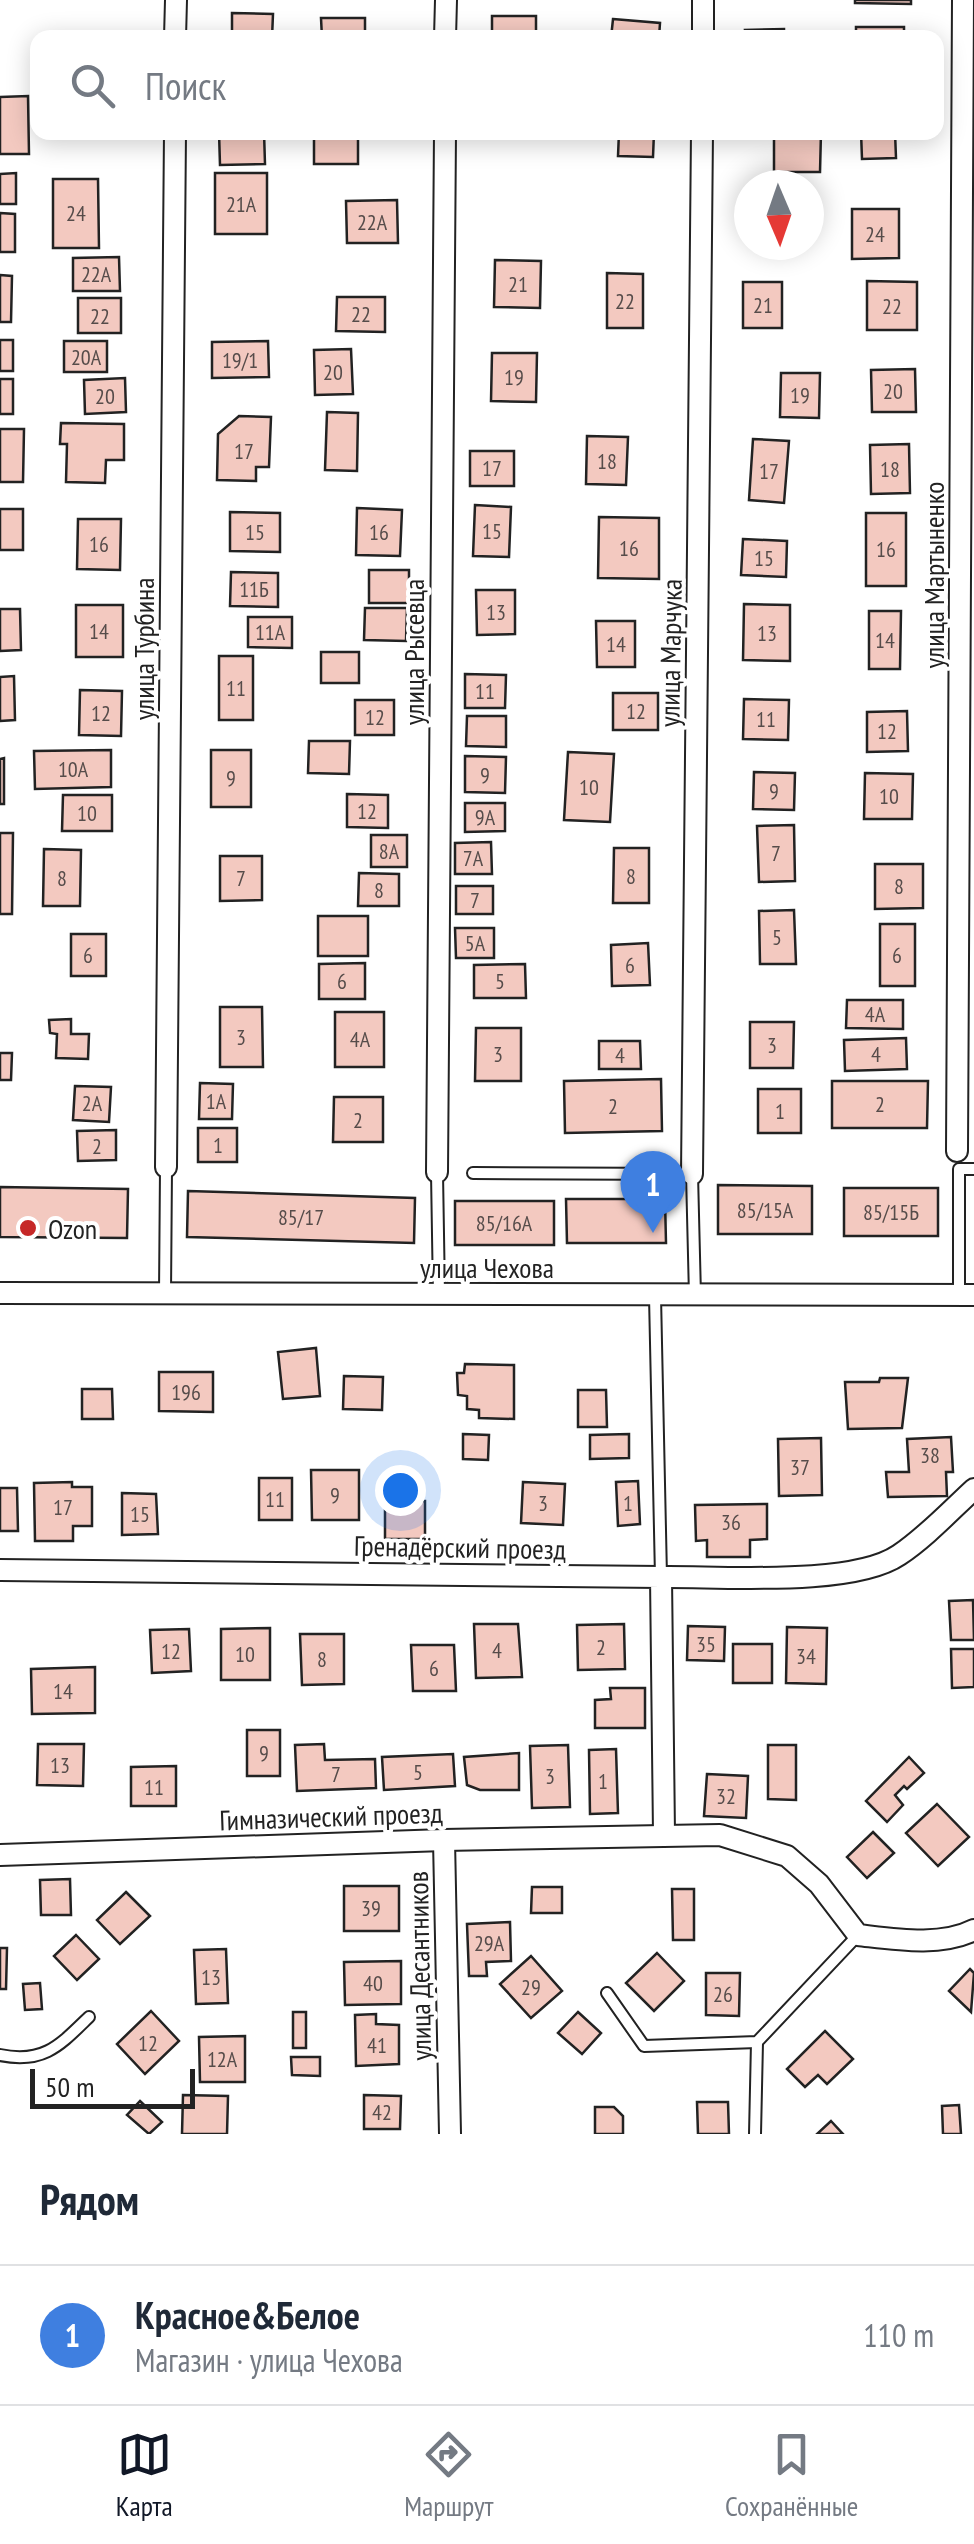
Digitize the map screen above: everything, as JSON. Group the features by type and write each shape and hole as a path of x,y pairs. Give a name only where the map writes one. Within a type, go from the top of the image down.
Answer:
{"street":[{"path":"175,30 176,0"},
{"path":"446,0 446,30"},
{"path":"703,0 703,30"},
{"name":"улица Мартыненко","path":"957,1151 963,0"},
{"name":"улица Турбина","path":"166,1167 174,140"},
{"name":"улица Рысевца","path":"437,1172 445,140"},
{"name":"улица Марчука","path":"692,1174 702,140"},
{"name":"улица Чехова","path":"0,1294 966,1295"},
{"path":"974,1488 896,1558 859,1570 813,1575 661,1577 664,1834 720,1835 788,1856 819,1884 858,1935 959,1938 974,1930"},
{"name":"Гренадёрский проезд","path":"0,1570 661,1577"},
{"name":"Гимназический проезд","path":"0,1856 664,1834"},
{"name":"улица Десантников","path":"444,1840 450,2134"}],"lane":[{"path":"165,1294 166,1167"},
{"path":"966,1295 959,1170 974,1170"},
{"path":"437,1172 438,1295"},
{"path":"473,1172 692,1174 695,1296"},
{"path":"655,1296 661,1577"},
{"path":"756,2134 757,2042 858,1935"},
{"path":"607,1993 644,2046 757,2042"},
{"path":"0,2056 19,2059 54,2051 89,2017"}],"building":[{"path":"911,0 911,4 855,3"},
{"path":"232,13 273,14 272,30 232,30"},
{"path":"492,16 536,16 536,30 492,30"},
{"path":"321,18 365,18 365,30 322,30"},
{"path":"613,19 660,23 660,30 612,30"},
{"path":"856,27 904,27 904,30"},
{"path":"28,96 29,154 0,154 0,97"},
{"path":"219,140 264,140 265,164 220,165"},
{"path":"314,140 358,140 358,164 314,164"},
{"path":"619,140 654,140 653,157 618,156"},
{"path":"774,140 821,140 820,170 774,170"},
{"path":"861,140 895,140 896,158 862,159"},
{"path":"16,173 16,204 0,204 0,174"},
{"path":"215,173 267,173 267,234 215,234"},
{"path":"53,179 98,179 99,248 53,248"},
{"path":"397,200 398,243 347,243 346,201"},
{"path":"852,209 899,209 899,258 852,259"},
{"path":"0,213 15,214 15,252 0,252"},
{"path":"119,257 120,291 73,291 73,258"},
{"path":"495,260 541,261 540,308 494,307"},
{"path":"607,273 643,274 643,328 607,328"},
{"path":"0,275 12,276 11,322 0,322"},
{"path":"867,281 917,282 917,330 867,330"},
{"path":"743,282 782,282 782,328 743,328"},
{"path":"337,297 385,297 385,332 336,331"},
{"path":"78,298 121,298 121,333 78,333"},
{"path":"0,340 13,340 13,371 0,371"},
{"path":"64,341 107,341 107,372 64,372"},
{"path":"268,341 269,377 212,378 212,342"},
{"path":"351,349 353,394 315,395 314,350"},
{"path":"492,353 537,353 536,402 491,401"},
{"path":"915,369 916,412 872,412 871,370"},
{"path":"781,373 820,373 819,418 780,417"},
{"path":"125,378 126,412 85,414 84,380"},
{"path":"0,379 13,379 13,414 0,414"},
{"path":"327,412 358,413 357,471 325,470"},
{"path":"239,416 271,417 269,467 256,467 256,481 217,480 218,434"},
{"path":"61,423 124,424 124,460 106,460 105,483 66,482 67,444 60,444"},
{"path":"0,429 24,429 23,482 0,482"},
{"path":"587,436 628,437 626,485 586,484"},
{"path":"753,439 789,441 784,503 749,500"},
{"path":"909,444 910,493 871,494 870,445"},
{"path":"470,451 514,451 514,486 470,486"},
{"path":"475,505 511,507 509,557 473,556"},
{"path":"357,508 402,510 400,556 356,555"},
{"path":"0,509 23,509 23,550 0,550"},
{"path":"230,512 280,513 280,552 230,551"},
{"path":"866,513 906,513 906,586 866,586"},
{"path":"599,517 659,518 659,579 598,578"},
{"path":"78,519 121,519 120,570 77,569"},
{"path":"743,539 787,541 786,577 741,575"},
{"path":"369,570 409,570 409,603 369,603"},
{"path":"231,572 278,573 278,607 230,606"},
{"path":"476,590 515,590 515,634 477,635"},
{"path":"744,604 790,605 790,661 743,660"},
{"path":"76,605 123,605 123,657 76,657"},
{"path":"365,608 407,608 406,641 364,640"},
{"path":"0,609 20,609 21,650 0,651"},
{"path":"869,611 901,611 900,669 869,669"},
{"path":"248,617 292,617 292,648 248,647"},
{"path":"596,621 635,621 635,667 597,667"},
{"path":"321,652 359,652 359,683 321,683"},
{"path":"219,656 253,656 253,720 219,720"},
{"path":"465,674 506,675 505,708 465,708"},
{"path":"14,676 15,720 0,721 0,677"},
{"path":"80,690 122,691 121,736 79,735"},
{"path":"613,693 658,693 658,730 613,730"},
{"path":"744,699 789,700 788,740 743,739"},
{"path":"355,700 394,700 394,735 355,735"},
{"path":"907,711 908,751 867,752 867,712"},
{"path":"467,716 506,716 506,747 466,746"},
{"path":"309,741 350,741 349,774 308,773"},
{"path":"111,750 111,787 35,789 34,751"},
{"path":"211,750 251,750 251,807 211,807"},
{"path":"568,752 614,754 610,822 564,820"},
{"path":"465,756 506,757 505,793 465,792"},
{"path":"4,758 4,804 0,804 0,759"},
{"path":"754,772 795,773 794,810 753,809"},
{"path":"865,773 913,774 912,819 864,819"},
{"path":"347,794 388,795 388,828 347,827"},
{"path":"63,795 112,795 112,831 62,831"},
{"path":"465,803 505,803 505,831 465,832"},
{"path":"794,825 795,881 759,882 757,826"},
{"path":"0,833 13,833 12,914 0,914"},
{"path":"371,835 407,835 407,867 371,867"},
{"path":"491,842 492,874 455,874 455,843"},
{"path":"614,848 649,848 649,903 613,903"},
{"path":"44,849 81,850 80,906 43,906"},
{"path":"220,856 262,856 262,900 220,901"},
{"path":"875,864 923,864 923,908 875,909"},
{"path":"359,873 399,874 399,906 358,906"},
{"path":"456,886 493,886 493,914 456,914"},
{"path":"794,910 796,964 760,964 759,911"},
{"path":"318,916 368,916 368,956 318,956"},
{"path":"880,924 915,924 915,986 880,986"},
{"path":"455,928 494,928 494,958 456,958"},
{"path":"71,934 106,934 106,976 71,976"},
{"path":"648,943 650,985 612,986 611,945"},
{"path":"365,963 365,999 319,999 319,964"},
{"path":"525,964 526,998 474,998 474,965"},
{"path":"847,1000 903,1000 903,1029 846,1028"},
{"path":"220,1007 262,1007 263,1067 220,1067"},
{"path":"335,1012 384,1012 384,1067 335,1067"},
{"path":"71,1019 71,1034 89,1034 88,1059 56,1058 57,1034 50,1033 49,1020"},
{"path":"750,1022 794,1022 793,1068 750,1068"},
{"path":"476,1028 521,1028 521,1081 475,1081"},
{"path":"906,1038 907,1069 845,1071 844,1040"},
{"path":"599,1041 640,1041 641,1069 599,1069"},
{"path":"0,1053 12,1053 11,1080 0,1080"},
{"path":"661,1079 662,1131 565,1133 564,1081"},
{"path":"832,1081 928,1081 927,1128 832,1128"},
{"path":"200,1083 233,1084 232,1119 199,1119"},
{"path":"75,1086 111,1087 109,1122 73,1120"},
{"path":"758,1089 801,1089 801,1133 758,1133"},
{"path":"334,1097 383,1097 383,1142 333,1142"},
{"path":"198,1128 237,1128 237,1162 198,1162"},
{"path":"116,1130 116,1160 78,1161 77,1131"},
{"path":"718,1185 812,1186 812,1234 718,1234"},
{"path":"0,1187 128,1189 127,1238 0,1237"},
{"path":"844,1188 938,1188 938,1236 844,1236"},
{"path":"188,1191 415,1198 414,1243 187,1237"},
{"path":"566,1199 665,1199 666,1243 567,1243"},
{"path":"455,1201 554,1201 554,1245 455,1245"},
{"path":"316,1348 320,1396 283,1399 278,1352"},
{"path":"465,1364 514,1365 514,1419 479,1418 479,1410 467,1409 467,1396 458,1395 457,1373 464,1373"},
{"path":"159,1372 213,1372 213,1412 159,1411"},
{"path":"344,1376 383,1377 382,1410 343,1409"},
{"path":"880,1378 908,1378 902,1428 848,1429 845,1382 879,1382"},
{"path":"82,1389 112,1389 113,1419 82,1419"},
{"path":"578,1390 606,1390 607,1427 578,1427"},
{"path":"463,1434 489,1435 488,1460 463,1459"},
{"path":"629,1434 629,1458 590,1459 590,1435"},
{"path":"951,1437 953,1472 946,1472 947,1496 888,1497 886,1472 909,1472 907,1439"},
{"path":"821,1438 822,1495 779,1496 778,1439"},
{"path":"311,1470 359,1470 359,1520 312,1520"},
{"path":"259,1478 292,1478 292,1520 259,1520"},
{"path":"638,1481 640,1524 618,1526 616,1482"},
{"path":"72,1482 72,1487 92,1487 92,1526 73,1526 73,1541 35,1541 34,1483"},
{"path":"523,1482 565,1484 563,1525 521,1523"},
{"path":"0,1488 17,1488 18,1531 0,1531"},
{"path":"122,1493 156,1494 158,1534 122,1535"},
{"path":"385,1501 425,1501 425,1539 385,1539"},
{"path":"767,1504 767,1539 750,1540 750,1557 707,1557 707,1540 696,1541 695,1505"},
{"path":"973,1600 974,1640 951,1640 949,1601"},
{"path":"474,1624 518,1624 522,1677 476,1678"},
{"path":"624,1624 625,1669 578,1670 577,1625"},
{"path":"688,1626 725,1627 724,1661 687,1660"},
{"path":"787,1627 827,1628 826,1684 786,1683"},
{"path":"270,1628 270,1680 221,1680 221,1629"},
{"path":"189,1629 191,1671 152,1673 150,1630"},
{"path":"300,1634 344,1634 344,1684 302,1685"},
{"path":"733,1644 772,1644 772,1683 733,1683"},
{"path":"411,1645 454,1645 456,1691 413,1691"},
{"path":"951,1649 974,1649 974,1687 952,1688"},
{"path":"95,1667 95,1713 32,1714 31,1669"},
{"path":"610,1688 645,1688 645,1728 595,1728 595,1700 611,1699"},
{"path":"247,1730 280,1730 280,1776 247,1776"},
{"path":"38,1744 84,1744 83,1786 37,1785"},
{"path":"324,1744 325,1760 375,1759 376,1788 297,1791 295,1745"},
{"path":"568,1745 570,1807 532,1808 530,1746"},
{"path":"768,1745 796,1745 796,1800 768,1799"},
{"path":"616,1749 618,1813 590,1814 589,1750"},
{"path":"519,1753 519,1790 480,1790 467,1785 464,1757"},
{"path":"453,1754 455,1786 384,1790 382,1757"},
{"path":"909,1757 924,1773 895,1795 903,1805 887,1822 866,1801"},
{"path":"176,1766 176,1806 131,1806 131,1767"},
{"path":"707,1774 748,1776 746,1818 704,1816"},
{"path":"937,1804 969,1837 938,1866 906,1833"},
{"path":"873,1832 894,1853 867,1878 847,1857"},
{"path":"70,1879 71,1915 41,1915 40,1880"},
{"path":"344,1886 399,1886 399,1931 344,1931"},
{"path":"532,1887 562,1887 562,1913 531,1913"},
{"path":"672,1889 694,1889 694,1940 673,1940"},
{"path":"126,1892 150,1916 120,1944 97,1920"},
{"path":"510,1922 511,1961 486,1962 487,1976 469,1976 467,1924"},
{"path":"76,1935 99,1959 77,1980 54,1956"},
{"path":"0,1948 7,1948 6,1989 0,1989"},
{"path":"226,1949 228,2003 196,2004 194,1950"},
{"path":"657,1953 684,1981 654,2011 626,1983"},
{"path":"531,1956 562,1991 531,2018 500,1984"},
{"path":"401,1961 401,2004 345,2005 344,1962"},
{"path":"970,1969 974,1973 971,2012 949,1991"},
{"path":"706,1973 740,1973 739,2016 706,2015"},
{"path":"40,1983 42,2009 25,2010 23,1984"},
{"path":"151,2011 179,2041 145,2074 117,2044"},
{"path":"293,2012 306,2012 306,2048 293,2048"},
{"path":"578,2012 601,2033 582,2054 558,2033"},
{"path":"376,2014 376,2024 399,2025 399,2064 356,2066 355,2015"},
{"path":"825,2031 853,2059 827,2084 818,2075 805,2087 787,2069"},
{"path":"245,2036 245,2082 200,2082 199,2037"},
{"path":"291,2057 320,2057 320,2076 292,2075"},
{"path":"183,2095 228,2096 227,2134 182,2134"},
{"path":"364,2095 401,2096 400,2129 364,2129"},
{"path":"140,2101 162,2122 149,2134 127,2115"},
{"path":"697,2102 728,2102 729,2134 698,2134"},
{"path":"959,2105 961,2134 943,2134 942,2106"},
{"path":"595,2107 614,2107 623,2116 623,2134 595,2134"},
{"path":"831,2121 843,2134 817,2134"}],"place":[{"name":"Ozon","path":"28,1228"},
{"name":"Красное&Белое","path":"653,1233"}]}
